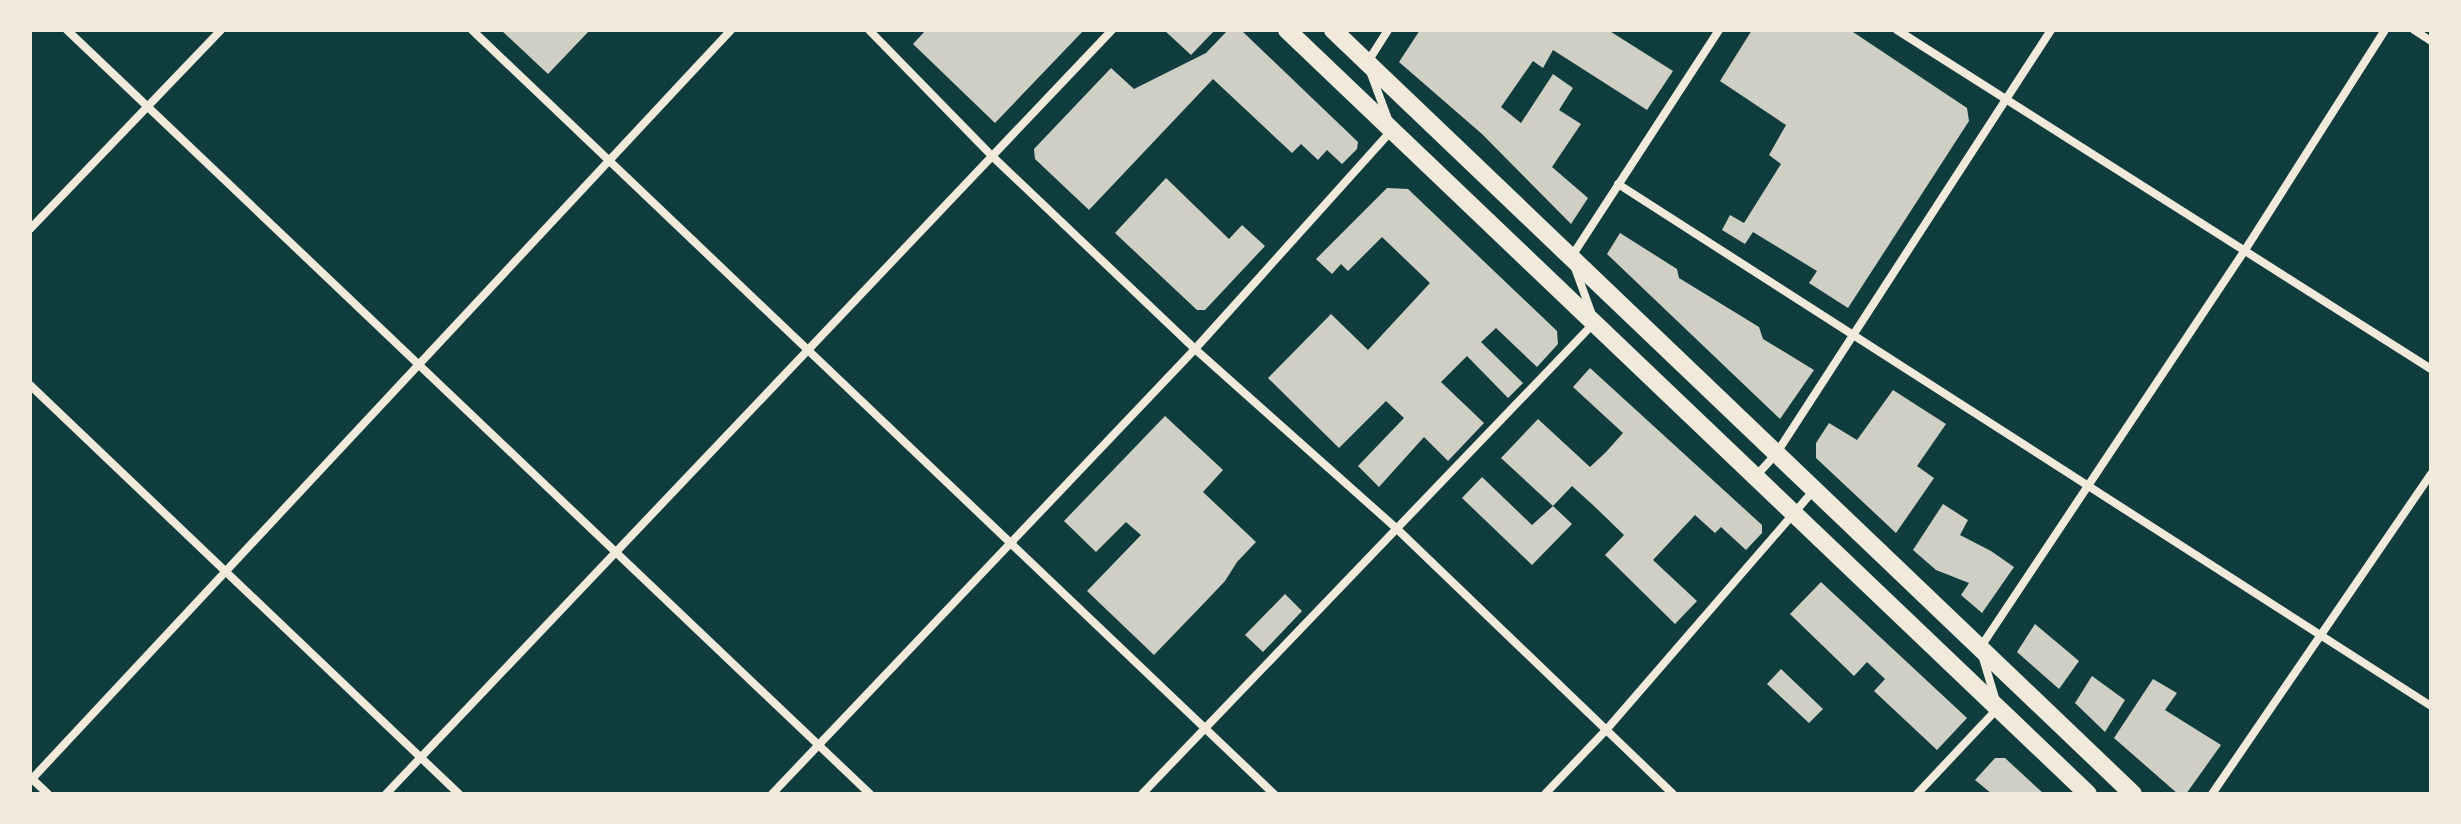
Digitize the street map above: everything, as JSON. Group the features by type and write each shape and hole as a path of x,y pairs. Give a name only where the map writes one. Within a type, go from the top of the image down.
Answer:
{"main road":[{"path":"1287,30 2088,794"},
{"path":"1333,30 2133,794"}],"street":[{"path":"67,30 870,794"},
{"path":"30,229 221,30"},
{"path":"472,30 1274,794"},
{"path":"48,794 31,779 731,30"},
{"path":"869,30 992,156 1195,349 1396,528 1673,794"},
{"path":"386,794 1112,30"},
{"path":"772,794 1195,349 1392,130 1367,63 1388,30"},
{"path":"1142,794 1595,323 1571,257 1719,30"},
{"path":"1897,30 2431,369"},
{"path":"1756,477 1776,454 2051,30"},
{"path":"1917,794 1998,708 1980,648 2245,250 2385,30"},
{"path":"2414,30 2431,41"},
{"path":"1618,184 2431,706"},
{"path":"30,385 459,794"},
{"path":"2212,794 2431,474"},
{"path":"1545,794 1607,729 1815,490"}],"building":[{"path":"501,30 590,30 548,74"},
{"path":"926,30 1084,30 995,123 913,44"},
{"path":"1164,30 1215,30 1191,55"},
{"path":"1228,30 1241,30 1358,142 1357,149 1342,164 1327,150 1318,160 1301,144 1292,153 1213,79 1089,210 1035,159 1034,149 1111,68 1134,89 1206,53"},
{"path":"1420,30 1608,30 1673,71 1647,110 1553,50 1543,68 1533,61 1501,107 1521,123 1553,74 1573,88 1559,110 1581,124 1552,167 1588,198 1571,224 1482,134 1399,62"},
{"path":"1752,30 1850,30 1967,108 1969,121 1848,308 1809,283 1817,271 1753,232 1745,244 1722,230 1730,215 1744,223 1781,164 1769,155 1786,125 1720,81"},
{"path":"1166,178 1229,239 1242,225 1265,246 1205,310 1197,310 1115,233"},
{"path":"1387,188 1408,189 1557,331 1558,344 1537,367 1496,328 1481,342 1523,383 1508,398 1467,356 1441,382 1484,423 1448,461 1424,437 1379,487 1358,466 1404,418 1386,401 1339,448 1268,378 1331,314 1368,350 1430,283 1382,237 1348,271 1341,264 1332,274 1316,259"},
{"path":"1620,233 1677,269 1679,278 1759,327 1763,339 1814,370 1780,419 1607,254"},
{"path":"1590,368 1762,525 1762,533 1746,550 1721,527 1715,533 1695,515 1653,560 1697,601 1675,624 1605,555 1624,535 1594,506 1572,486 1553,506 1501,458 1538,419 1590,467 1606,452 1623,433 1573,387"},
{"path":"1893,390 1946,424 1917,466 1934,478 1896,533 1816,458 1816,443 1829,423 1857,440"},
{"path":"1165,416 1223,470 1203,492 1256,542 1237,562 1225,581 1154,655 1087,591 1141,535 1126,522 1096,552 1064,521"},
{"path":"1482,477 1532,525 1553,506 1572,524 1532,565 1462,498"},
{"path":"1943,504 1968,520 1960,535 2014,567 1982,613 1961,595 1969,583 1936,570 1913,550"},
{"path":"1821,582 1967,718 1937,750 1874,691 1885,679 1867,662 1854,676 1790,614"},
{"path":"1285,594 1302,611 1263,652 1245,635"},
{"path":"2035,624 2079,661 2059,689 2017,652"},
{"path":"1781,669 1823,709 1809,723 1767,684"},
{"path":"2092,676 2125,700 2105,732 2075,703"},
{"path":"2153,679 2177,693 2165,710 2221,745 2186,794 2178,794 2114,738"},
{"path":"1995,758 2005,758 2044,794 1992,794 1975,780"}]}
